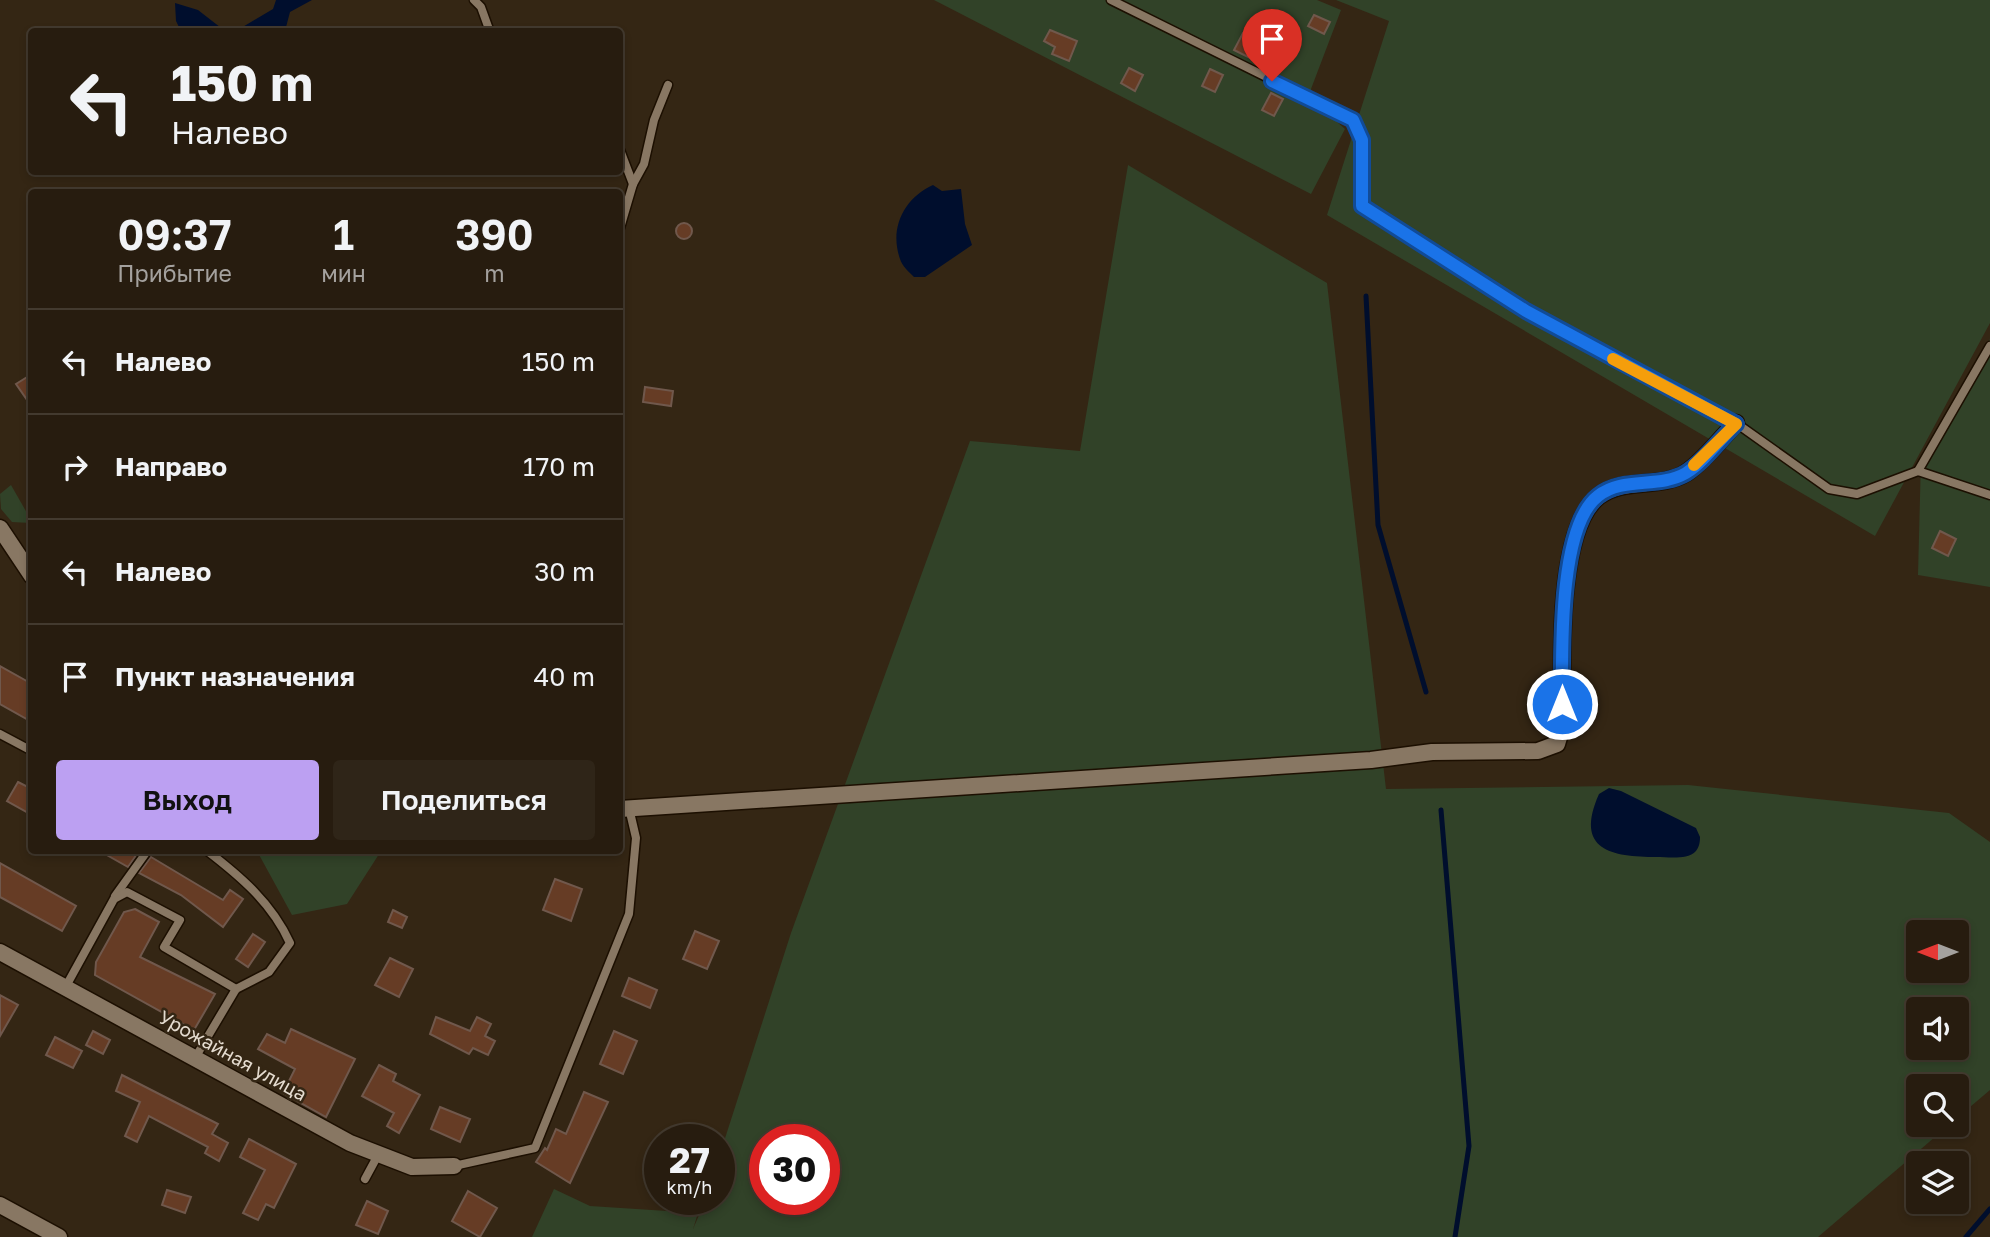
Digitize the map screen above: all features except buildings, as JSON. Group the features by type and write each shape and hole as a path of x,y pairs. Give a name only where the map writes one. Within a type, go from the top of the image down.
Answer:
{"street":[{"path":"624,808 1370,760 1432,752 1538,751 1557,744 1563,724 1564,588 1578,523 1598,496 1623,485 1658,482 1686,473 1736,424"},
{"path":"0,528 28,570"},
{"name":"Урожайная улица","path":"0,952 350,1143 412,1167 454,1166"},
{"path":"0,1205 59,1237"}],"lane":[{"path":"474,0 481,7 489,28"},
{"path":"1111,0 1353,120 1362,140 1362,206 1526,311 1736,424 1829,489 1857,494 1918,471 1990,495"},
{"path":"623,218 633,184 644,164 654,120 668,85"},
{"path":"623,158 633,184"},
{"path":"1918,471 1990,346"},
{"path":"0,734 28,749"},
{"path":"454,1166 535,1148 629,914 636,838 624,808"},
{"path":"65,988 114,899 145,854"},
{"path":"195,1059 236,989 269,972 290,943 282,926 254,891 240,876 211,854"},
{"path":"114,899 127,892 180,920 164,947 236,989"},
{"path":"365,1179 378,1155"}],"green space":[{"path":"934,0 1317,0 1341,10 1311,89 1317,104 1345,129 1311,194"},
{"path":"1336,0 1990,0 1990,323 1875,536 1327,215 1389,21"},
{"path":"1128,165 1327,283 1386,789 1688,785 1949,813 1990,842 1990,1090 1969,1108 1969,1074 1906,1074 1906,1137 1935,1137 1919,1151 1906,1151 1906,1162 1818,1237 532,1237 554,1189 590,1206 644,1210 644,1215 697,1215 693,1229 699,1215 735,1215 735,1124 730,1124 791,933 970,441 1080,451"},
{"path":"1990,339 1990,587 1918,575 1921,459"},
{"path":"11,485 28,515 28,523 12,522 1,509 0,494"},
{"path":"259,854 379,854 347,904 292,915"}],"water":[{"path":"276,0 312,0 290,12 286,28 241,28 273,9"},
{"path":"175,3 198,10 221,28 180,28 176,21"},
{"path":"933,185 942,191 961,189 965,224 972,245 925,277 914,277 900,259 896,236 898,225 914,198"},
{"path":"1609,788 1621,791 1696,828 1700,837 1696,850 1691,855 1682,857 1640,857 1612,852 1601,846 1594,839 1592,813 1599,794"}],"waterway":[{"path":"1366,296 1378,525 1426,692"},
{"path":"1441,810 1469,1146 1455,1237"},
{"path":"1966,1237 1990,1209"}],"slow traffic":[{"path":"1613,359 1736,424 1694,465"}],"route":[{"path":"1272,81 1353,120 1362,140 1362,206 1526,311 1736,424 1686,473 1658,482 1623,485 1598,496 1578,523 1564,588 1562,704"}]}
